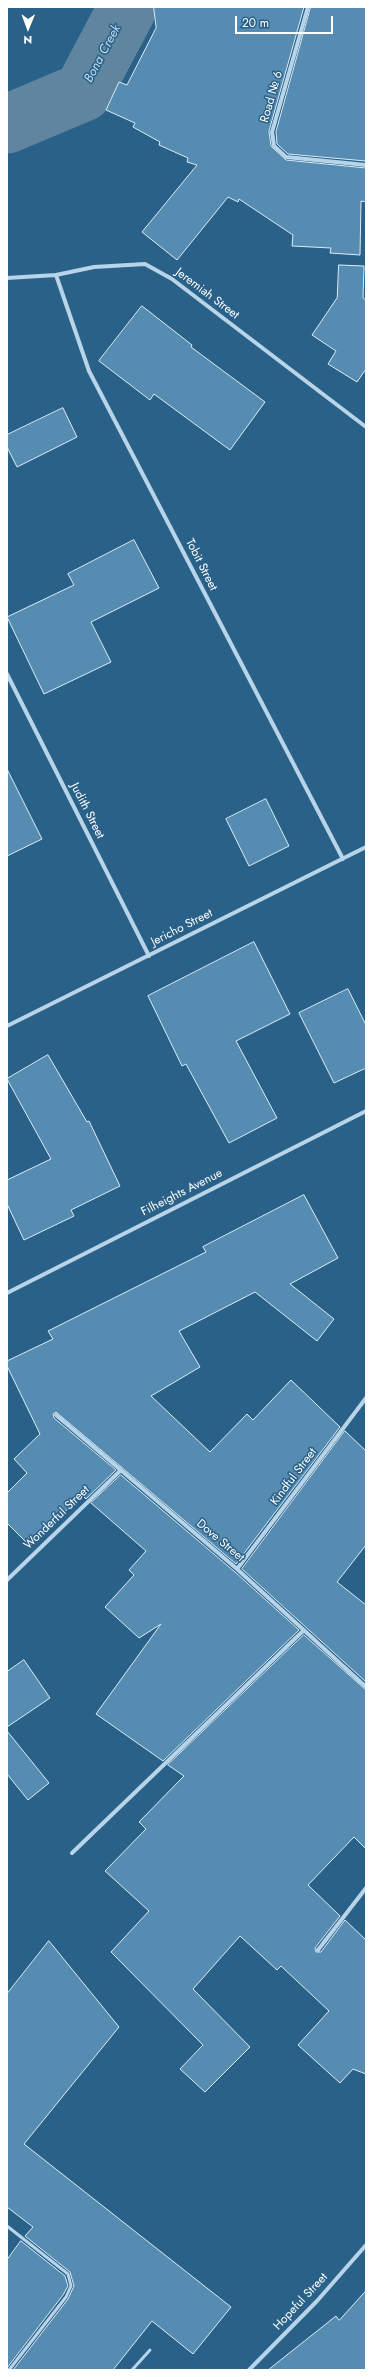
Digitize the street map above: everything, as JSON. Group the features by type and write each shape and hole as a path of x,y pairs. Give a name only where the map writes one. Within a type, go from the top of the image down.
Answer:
{"street":[{"name":"Road № 6","path":"308,7 272,132 274,146 286,157 366,165"},
{"name":"Jeremiah Street","path":"7,278 56,275 94,267 144,264 172,279 366,427"},
{"name":"Tobit Street","path":"56,275 89,371 343,859"},
{"name":"Judith Street","path":"7,674 149,956"},
{"name":"Jericho Street","path":"7,1026 366,847"},
{"name":"Filheights Avenue","path":"7,1293 366,1111"},
{"name":"Kindful Street","path":"237,1568 366,1398"},
{"name":"Dove Street","path":"56,1415 237,1568 366,1687"},
{"name":"Wonderful Street","path":"7,1580 121,1470"},
{"path":"72,1853 304,1630"},
{"path":"318,1950 366,1888"},
{"name":"Hopeful Street","path":"249,2370 317,2301 366,2245"}],"lane":[{"path":"7,2226 68,2274 71,2286 66,2297 9,2370"},
{"path":"132,2370 150,2350"}],"building":[{"path":"154,7 304,7 269,131 271,146 286,160 366,168 366,202 361,201 360,255 330,253 331,248 292,246 293,235 239,199 238,202 228,197 177,260 142,232 197,165 187,162 188,158 159,145 160,142 133,127 135,123 106,110 119,82 127,85 156,28"},
{"path":"311,7 366,7 366,161 288,154 277,144 276,132"},
{"path":"339,265 364,266 363,298 366,300 366,369 357,382 328,364 336,351 312,335 337,298"},
{"path":"142,306 192,345 191,347 265,402 230,450 154,394 150,400 99,361"},
{"path":"63,408 77,437 17,467 7,447 7,435"},
{"path":"134,540 159,588 91,622 111,662 44,694 7,617 74,585 68,574"},
{"path":"7,769 42,839 7,856"},
{"path":"266,799 289,846 249,866 226,819"},
{"path":"254,942 290,1014 236,1041 277,1118 229,1143 186,1064 182,1066 148,996"},
{"path":"348,989 366,1025 366,1068 334,1083 299,1013"},
{"path":"48,1055 87,1122 89,1121 120,1186 71,1210 74,1216 24,1240 7,1204 7,1180 51,1159 7,1079"},
{"path":"304,1195 338,1258 290,1284 334,1319 317,1341 255,1292 179,1331 200,1367 151,1396 210,1452 247,1414 253,1420 291,1380 340,1427 236,1564 56,1412 53,1414 54,1418 116,1470 86,1499 82,1495 30,1546 7,1523 7,1493 27,1473 14,1459 40,1434 7,1366 7,1361 53,1339 48,1331 206,1252 203,1247"},
{"path":"345,1431 366,1451 366,1545 337,1582 366,1605 366,1682 242,1569"},
{"path":"121,1475 235,1572 299,1630 163,1761 96,1714 161,1624 139,1638 105,1607 134,1575 129,1570 146,1551 91,1503"},
{"path":"304,1635 366,1690 366,1849 354,1837 308,1885 340,1916 315,1948 316,1952 321,1952 345,1920 366,1940 366,2074 353,2069 340,2083 298,2045 329,2011 281,1966 277,1970 240,1936 193,1989 250,2047 205,2092 180,2069 203,2045 111,1952 149,1911 105,1871 146,1829 139,1822 184,1776 168,1765"},
{"path":"24,1660 50,1698 7,1727 7,1672"},
{"path":"7,1731 49,1783 28,1800 7,1774"},
{"path":"49,1941 119,2027 24,2144 231,2307 193,2354 152,2321 113,2370 13,2370 68,2299 74,2286 70,2272 25,2236 33,2227 7,2207 7,1994"},
{"path":"21,2241 65,2276 68,2286 63,2295 7,2368 7,2260"},
{"path":"366,2291 366,2370 268,2370 336,2316 339,2320"}],"waterway":[{"name":"Bona Creek","path":"7,124 83,92 128,7"}]}
